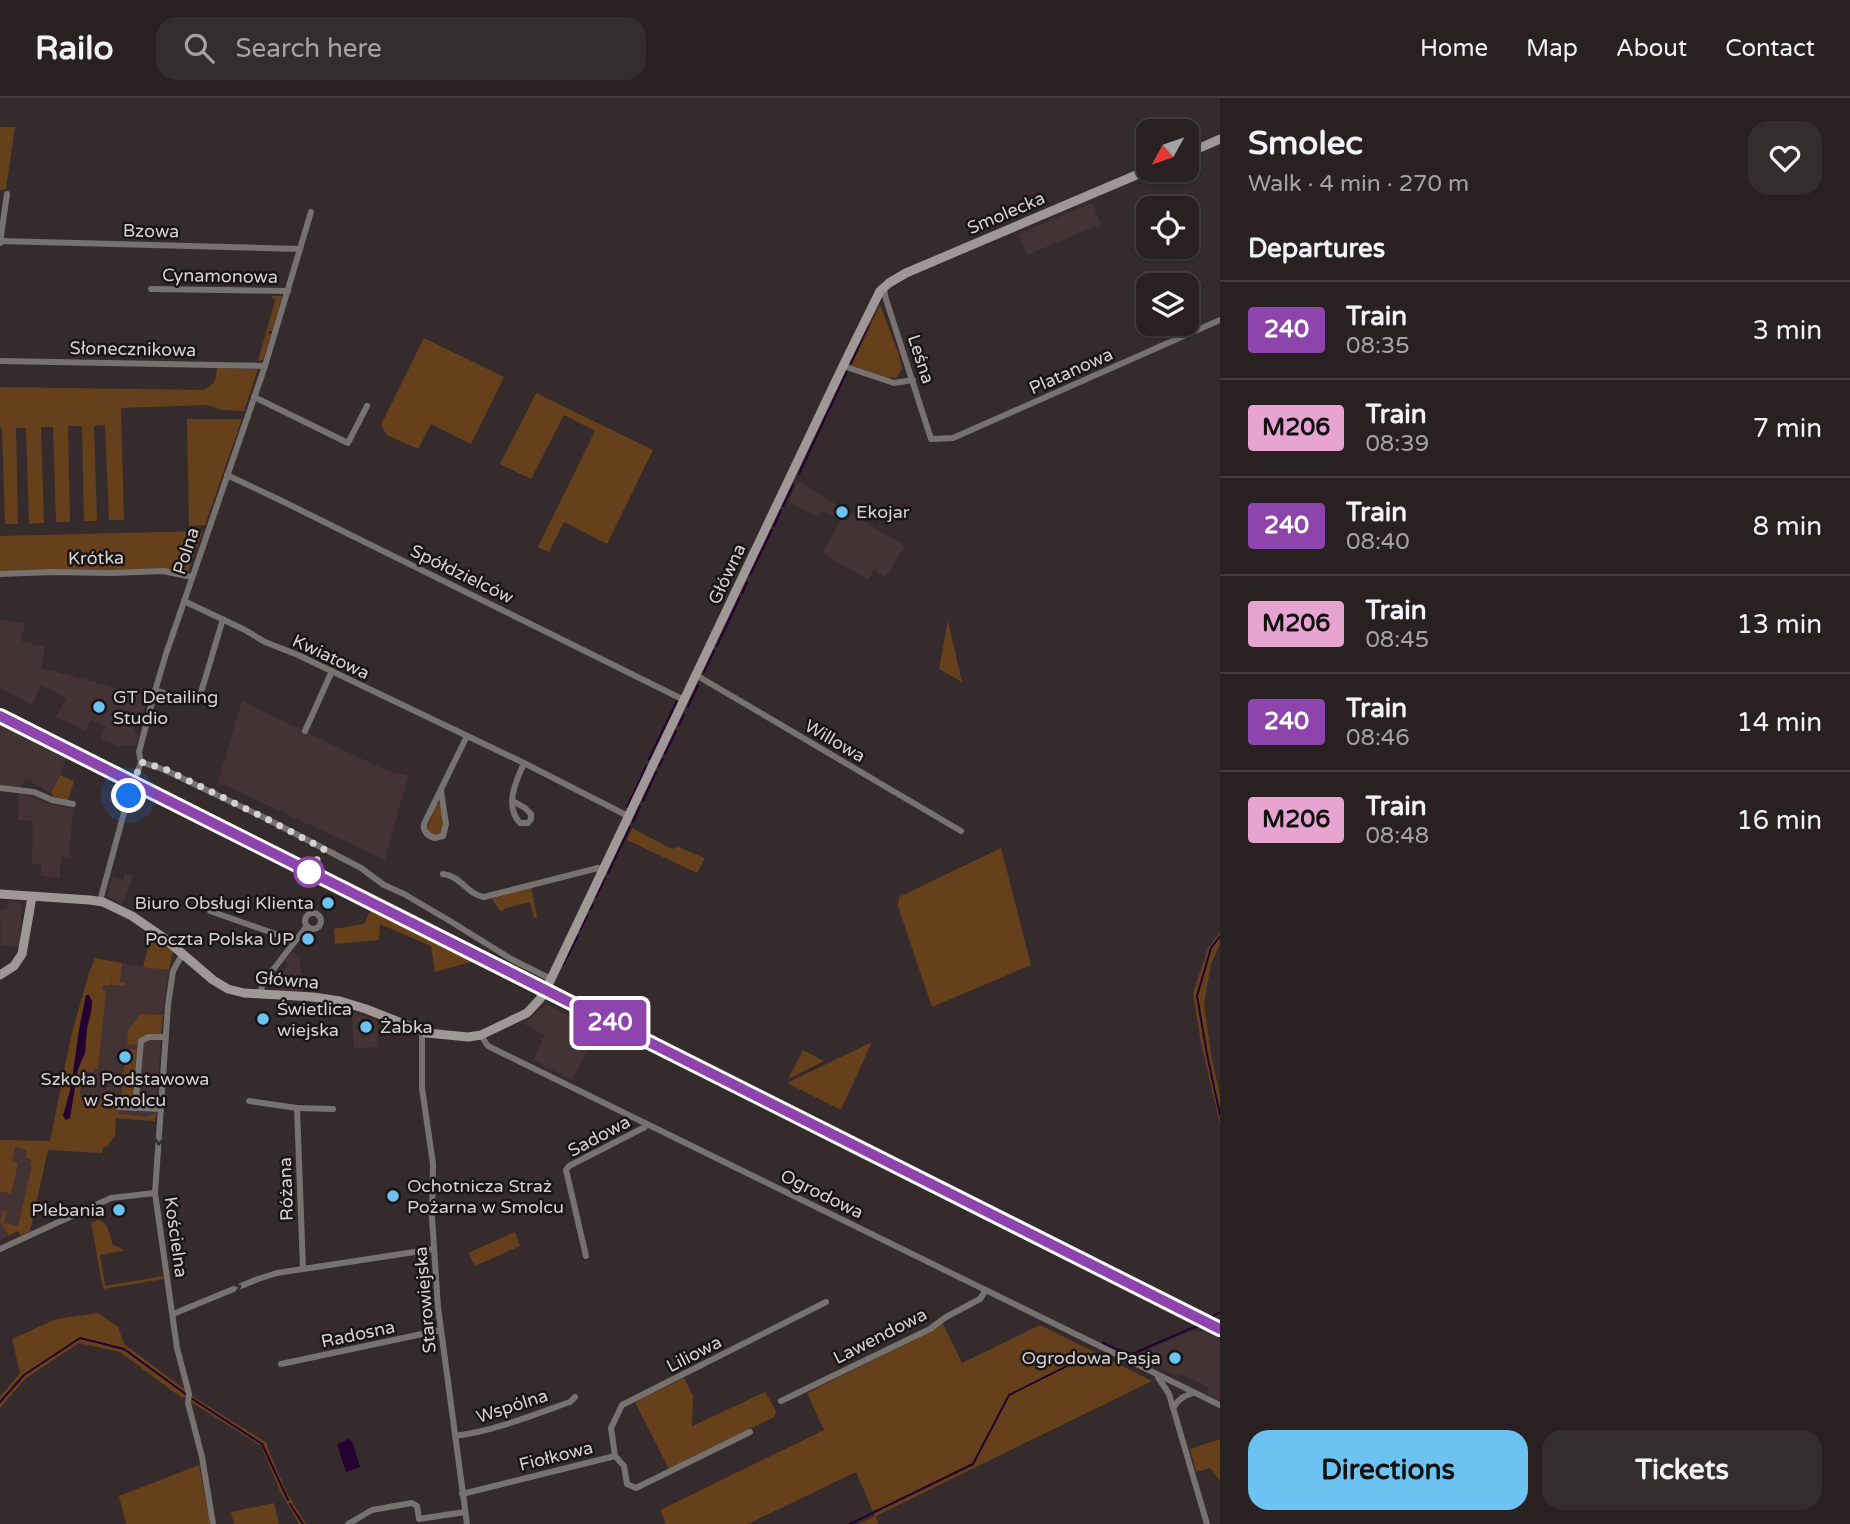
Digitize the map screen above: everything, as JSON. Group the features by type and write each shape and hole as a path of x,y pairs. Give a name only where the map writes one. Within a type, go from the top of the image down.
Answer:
{"street":[{"path":"1199,148 1220,139"},
{"name":"Smolecka","path":"882,289 906,273 1136,175"},
{"path":"0,242 7,194"},
{"name":"Polna","path":"100,901 131,787 141,762 139,752 155,690 265,366 311,212"},
{"name":"Bzowa","path":"0,242 300,249"},
{"name":"Cynamonowa","path":"151,289 288,291"},
{"name":"Główna","path":"0,894 100,901 139,921 184,953 224,987 244,993 313,997 348,1003 422,1032 464,1037 481,1035 527,1013 540,999 551,979 882,289"},
{"name":"Leśna","path":"882,289 931,439"},
{"name":"Platanowa","path":"931,439 953,438 1220,320"},
{"name":"Słonecznikowa","path":"0,361 265,366"},
{"path":"843,366 894,383 913,380"},
{"path":"254,397 348,443 367,406"},
{"name":"Spółdzielców","path":"227,475 684,700"},
{"name":"Krótka","path":"0,574 163,571 192,576"},
{"name":"Kwiatowa","path":"184,601 265,642 524,763 628,816"},
{"path":"155,690 190,702 197,701 222,619"},
{"path":"305,731 332,671"},
{"name":"Willowa","path":"696,676 961,831"},
{"path":"441,791 446,829 443,836 435,838 428,835 424,824 467,736"},
{"path":"141,762 165,769 361,868 384,885 404,894 511,959 551,979"},
{"path":"513,801 513,786 524,763"},
{"path":"0,788 34,792 52,800 73,804"},
{"path":"443,874 454,877 477,895 484,897 597,868 603,871"},
{"path":"0,975 14,966 22,954 32,897"},
{"path":"210,911 294,942"},
{"path":"261,994 262,984 307,926"},
{"name":"Kościelna","path":"184,953 173,971 172,978 155,1193 177,1348 214,1524"},
{"name":"Starowiejska","path":"422,1032 422,1088 433,1164 434,1249 441,1330 467,1524"},
{"name":"Ogrodowa","path":"481,1035 486,1045 1220,1405"},
{"path":"135,1108 141,1041 149,1037 166,1037"},
{"path":"249,1101 297,1108 333,1109"},
{"path":"119,1107 161,1109"},
{"name":"Różana","path":"297,1108 303,1269"},
{"name":"Sadowa","path":"586,1256 566,1170 645,1127 646,1124"},
{"path":"0,1249 111,1198 155,1193"},
{"path":"173,1314 277,1273 434,1249"},
{"name":"Lawendowa","path":"781,1401 930,1329 980,1299 986,1290"},
{"name":"Liliowa","path":"615,1456 611,1428 622,1405 826,1302"},
{"name":"Radosna","path":"281,1364 441,1330"},
{"path":"1155,1374 1169,1394 1207,1524"},
{"path":"1173,1408 1178,1400 1194,1393"},
{"name":"Wspólna","path":"455,1436 519,1419 575,1398"},
{"name":"Fiołkowa","path":"462,1494 615,1456 624,1466 627,1484 636,1488 750,1432"},
{"path":"348,1524 372,1510 412,1503 416,1506 419,1519 465,1512"}],"shaded area":[{"path":"0,127 15,127 6,189 0,190"},
{"path":"1092,203 1101,224 1027,255 1018,234"},
{"path":"271,296 282,296 272,331 268,331 271,334 263,360 258,361 275,301"},
{"path":"880,305 902,369 896,378 851,366"},
{"path":"424,338 504,377 471,444 431,424 418,449 387,435 381,425"},
{"path":"217,368 258,369 244,411 222,410 207,405 121,408 124,520 109,520 105,425 94,426 97,521 84,521 82,426 68,426 70,522 56,522 53,427 41,427 44,523 29,524 26,428 16,428 18,524 5,524 0,387 203,390 214,382"},
{"path":"536,393 653,450 607,544 564,522 549,552 538,547 595,431 564,415 531,479 500,464"},
{"path":"187,419 242,419 205,525 189,526"},
{"path":"798,481 905,546 885,577 874,570 868,580 822,552 841,521 823,510 819,517 788,502"},
{"path":"203,531 188,572 158,568 0,571 0,536"},
{"path":"0,619 25,624 21,641 45,647 41,668 148,696 140,726 135,727 134,732 138,736 136,745 118,746 101,738 106,727 91,720 85,730 56,717 66,699 41,685 32,705 0,688"},
{"path":"948,621 962,682 939,669"},
{"path":"242,701 385,770 408,776 385,860 218,782"},
{"path":"0,721 68,755 51,793 26,779 21,787 0,785"},
{"path":"60,775 74,781 68,801 53,797 51,793"},
{"path":"19,792 73,809 69,857 61,857 60,878 41,875 41,864 32,864 33,821 18,820"},
{"path":"437,803 441,804 444,825 443,833 434,836 427,828"},
{"path":"632,828 672,849 678,847 705,858 697,873 627,840"},
{"path":"1001,848 1031,965 932,1007 898,906 899,897"},
{"path":"125,873 133,876 122,905 107,896 112,877 123,880"},
{"path":"531,886 537,917 534,918 530,902 506,908 501,912 492,899"},
{"path":"8,901 22,903 19,947 1,945 0,909 7,909"},
{"path":"370,911 478,960 435,972 431,946 380,924 379,940 335,944 334,929 364,924"},
{"path":"1220,932 1220,944 1211,964 1204,1004 1220,1095 1220,1124 1201,1043 1193,993 1208,948"},
{"path":"156,937 173,951 169,970 143,967 148,948"},
{"path":"292,952 300,957 302,992 275,989 275,973 278,970 282,972 288,964 285,961"},
{"path":"95,958 122,963 120,982 126,983 125,986 112,985 112,978 111,985 103,986 102,991 106,991 98,1069 94,1068 93,1072 82,1071 80,1097 95,1097 94,1103 102,1104 96,1102 96,1097 119,1099 118,1114 149,1117 156,1113 155,1121 116,1118 115,1135 107,1147 103,1147 102,1153 48,1150 30,1231 21,1236 18,1231 9,1236 0,1222 3,1210 7,1212 4,1223 18,1226 32,1166 31,1160 26,1158 27,1150 15,1147 12,1161 18,1163 11,1194 0,1191 0,1140 50,1141 71,1036","holes":["92,1001 85,1053 78,1069 72,1101 63,1116 71,1087 82,1016"]},
{"name":"Szkoła Podstawowa w Smolcu","path":"100,960 169,970 163,1009 155,1121 116,1118 115,1135 107,1147 103,1147 102,1153 76,1152 82,1070 91,1055"},
{"path":"86,995 89,995 92,1001 85,1053 78,1069 70,1118 66,1120 63,1116 71,1087"},
{"path":"546,1004 595,1029 572,1080 533,1060 545,1035 524,1024"},
{"path":"352,1012 377,1021 378,1047 354,1048"},
{"path":"141,1014 163,1015 161,1035 138,1041 137,1045 127,1044 128,1030"},
{"path":"872,1042 841,1110 787,1083"},
{"path":"126,1049 137,1050 132,1102 129,1105 121,1105"},
{"path":"803,1050 824,1061 788,1079"},
{"path":"0,1140 50,1141 30,1231 21,1236 18,1231 0,1240"},
{"path":"98,1220 107,1227 113,1245 123,1249 100,1255 105,1286 163,1276 164,1279 103,1289 91,1223"},
{"path":"515,1232 520,1246 475,1266 468,1253"},
{"path":"98,1313 118,1327 124,1344 187,1391 187,1396 182,1398 120,1352 79,1343 25,1379 0,1408 0,1397 20,1373 12,1339 56,1319"},
{"path":"942,1322 962,1363 1040,1325 1152,1381 876,1516 878,1524 859,1524 875,1516 856,1472 748,1524 666,1524 660,1510 824,1430 807,1393 931,1332"},
{"path":"1206,1330 1220,1337 1220,1400 1206,1393 1209,1388 1200,1383 1181,1374 1179,1377 1155,1365 1154,1368 1133,1356 1189,1332"},
{"path":"684,1378 693,1396 692,1426 765,1392 776,1411 774,1417 669,1469 635,1402"},
{"path":"192,1396 267,1443 287,1493 306,1524 299,1524 280,1491 261,1446 191,1402"},
{"path":"349,1439 360,1467 346,1472 337,1444"},
{"path":"1220,1439 1220,1481 1210,1468 1196,1472 1190,1449"},
{"path":"199,1465 210,1524 126,1524 119,1496"},
{"path":"274,1503 279,1524 234,1524 231,1512"}],"waterway":[{"path":"851,363 868,326"},
{"path":"799,474 847,371"},
{"path":"783,506 793,485"},
{"path":"774,526 781,510"},
{"path":"750,575 772,530"},
{"path":"742,594 747,582"},
{"path":"717,646 740,597"},
{"path":"704,672 714,651"},
{"path":"688,707 698,685"},
{"path":"649,759 677,701"},
{"path":"679,725 684,715"},
{"path":"665,754 676,731"},
{"path":"659,766 663,759"},
{"path":"641,778 646,766"},
{"path":"643,801 656,772"},
{"path":"627,807 640,780"},
{"path":"633,822 640,806"},
{"path":"608,873 630,827"},
{"path":"596,897 605,878"},
{"path":"590,910 593,905"},
{"path":"580,930 587,916"},
{"path":"563,965 578,936"},
{"path":"1220,936 1211,948 1197,996 1220,1115"},
{"path":"1213,1316 1220,1312"},
{"path":"1103,1343 1132,1354 1202,1326"},
{"path":"0,1402 24,1375 80,1338 124,1349 187,1395"},
{"path":"850,1524 973,1464 1009,1395 1089,1355"},
{"path":"191,1398 262,1444 288,1500"},
{"path":"290,1504 303,1524"}],"railway":[{"path":"0,716 1220,1329"}],"train":[{"name":"240","path":"0,716 1220,1329"}],"place":[{"name":"Ekojar","path":"842,512"},
{"name":"GT Detailing Studio","path":"99,707"},
{"name":"Biuro Obsługi Klienta","path":"328,903"},
{"name":"Poczta Polska UP","path":"308,939"},
{"name":"Świetlica wiejska","path":"263,1019"},
{"name":"Żabka","path":"366,1027"},
{"name":"Szkoła Podstawowa w Smolcu","path":"125,1057"},
{"name":"Ochotnicza Straż Pożarna w Smolcu","path":"393,1196"},
{"name":"Plebania","path":"119,1210"},
{"name":"Ogrodowa Pasja","path":"1175,1358"}],"route":[{"path":"129,796 141,762 165,769 324,849 309,872"}]}
